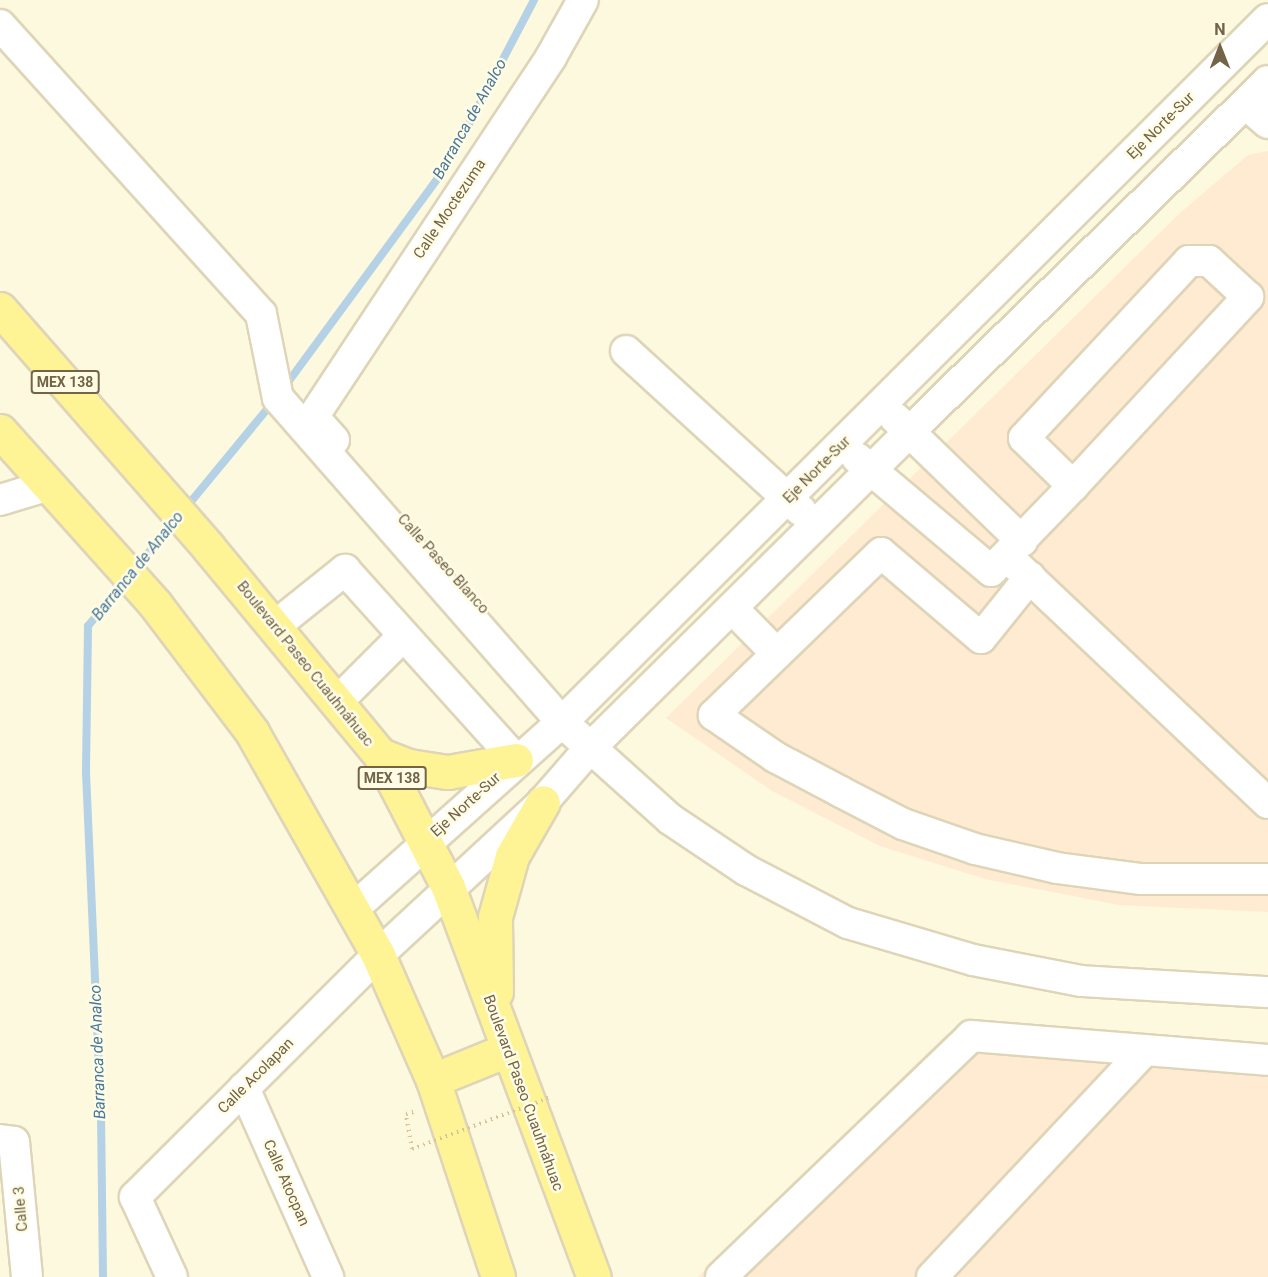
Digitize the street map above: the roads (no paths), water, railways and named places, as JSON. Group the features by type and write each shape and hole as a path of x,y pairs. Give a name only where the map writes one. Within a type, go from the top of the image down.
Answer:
{"main road":[{"name":"Boulevard Paseo Cuauhnáhuac","path":"0,309 208,547 380,755 427,841 448,887 507,1050 594,1277"},
{"path":"0,431 155,604 252,732 354,908 378,956 433,1080 498,1277"},
{"path":"380,755 409,766 448,772 516,760"},
{"path":"433,1080 507,1050 493,980 495,917 512,856 543,802"}],"street":[{"name":"Calle Moctezuma","path":"313,417 551,57 583,0"},
{"name":"Eje Norte-Sur","path":"354,908 567,716 1268,19"},
{"path":"0,25 261,314 278,398 567,716 589,749 670,819 736,863 848,922 973,960 1081,981 1268,992"},
{"path":"448,887 543,802 589,749 1268,81"},
{"path":"1246,104 1268,123"},
{"path":"1007,556 1074,486 1248,297 1209,261 1190,261 1024,438 1074,486"},
{"path":"626,351 817,524"},
{"path":"882,405 909,432 1007,556 1268,802"},
{"name":"Calle Paseo Blanco","path":"313,417 567,716"},
{"path":"842,444 871,470 1007,556"},
{"path":"0,500 58,494"},
{"path":"1030,577 981,638 880,553 714,715 775,757 903,824 975,849 1057,868 1141,879 1268,879"},
{"path":"275,626 345,570 402,638 516,760"},
{"path":"732,608 777,654"},
{"path":"336,703 402,638"},
{"name":"Calle Acolapan","path":"172,1277 135,1197 448,887"},
{"path":"722,1277 971,1036 1268,1060"},
{"path":"932,1277 1145,1050"},
{"name":"Calle Atocpan","path":"244,1088 328,1277"},
{"name":"Calle 3","path":"7,1141 27,1277"}],"waterway":[{"name":"Barranca de Analco","path":"283,389 448,164 534,0"},
{"name":"Barranca de Analco","path":"184,510 273,402"},
{"name":"Barranca de Analco","path":"134,570 176,520"},
{"name":"Barranca de Analco","path":"103,1277 101,1116 86,771 88,626 126,580"}]}
